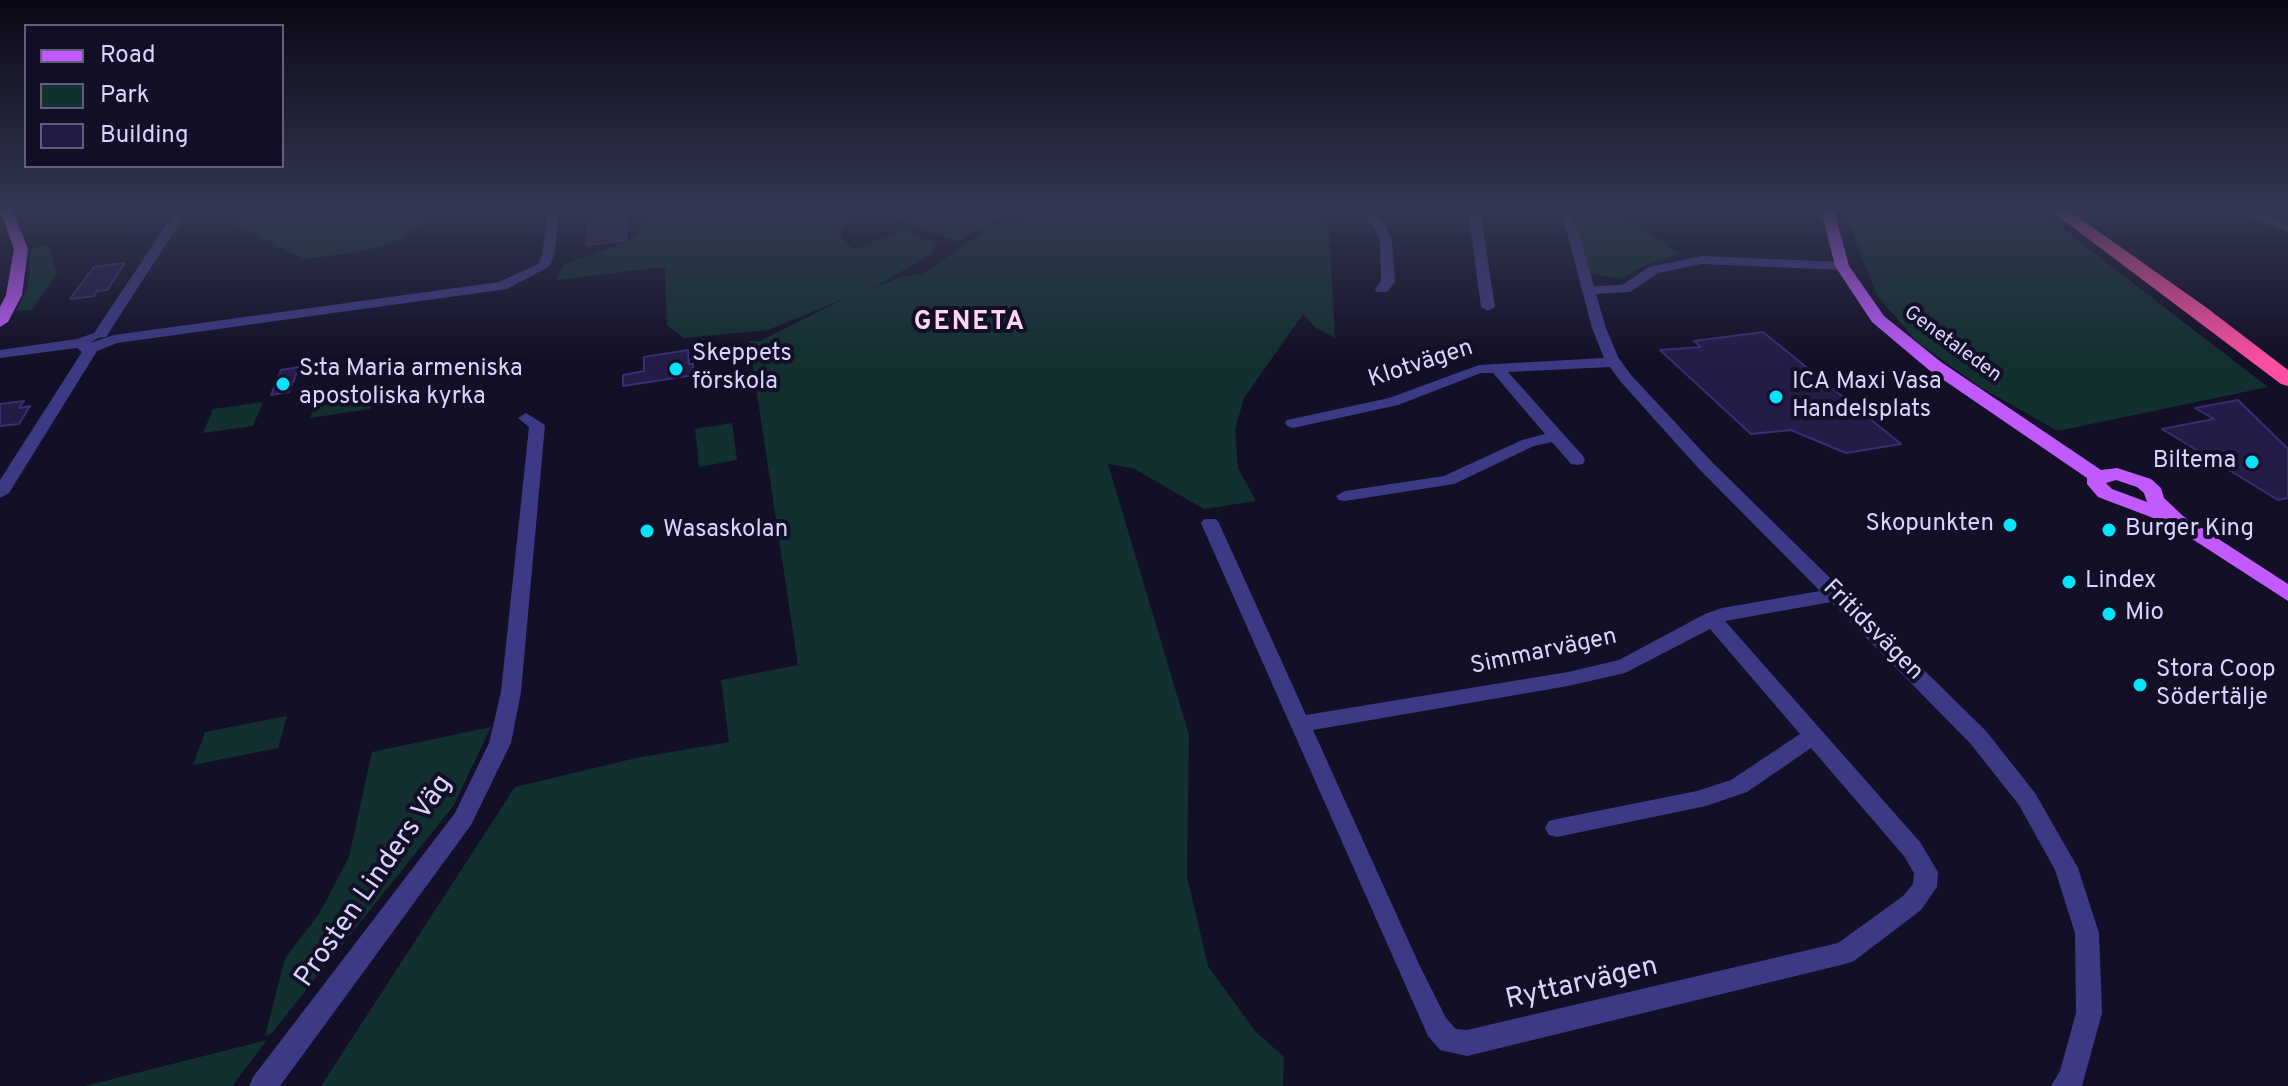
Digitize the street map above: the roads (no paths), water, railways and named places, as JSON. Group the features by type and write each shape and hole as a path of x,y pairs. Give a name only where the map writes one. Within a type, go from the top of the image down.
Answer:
{"highway":[{"path":"2129,261 2288,380"},
{"path":"2146,261 2288,363"}],"main road":[{"path":"0,295 8,261"},
{"path":"0,322 14,295 20,261"},
{"name":"Genetaleden","path":"1841,261 1878,319 1935,366 2104,475 2096,484 2105,493 2146,502 2288,594"}],"street":[{"path":"0,493 149,261"},
{"path":"0,354 502,286 543,266 545,261"},
{"path":"1382,289 1388,282 1387,261"},
{"path":"1481,261 1488,307"},
{"name":"Fritidsvägen","path":"1580,261 1587,290 1614,362 1625,378 1706,466 1978,737 2027,799 2066,868 2087,933 2089,1013 2072,1077 2065,1086"},
{"path":"1587,290 1610,292 1625,289 1654,270 1701,261"},
{"path":"1753,261 1842,266"},
{"name":"Klotvägen","path":"1293,423 1393,402 1457,375 1496,367 1614,362"},
{"path":"1496,367 1577,460"},
{"name":"Prosten Linders Väg","path":"263,1086 463,819 500,743 511,692 537,425 526,418"},
{"path":"1345,496 1448,480 1528,443 1555,436"},
{"name":"Ryttarvägen","path":"1210,523 1437,1027 1449,1041 1467,1043 1845,953 1912,903 1925,887 1926,872 1912,849 1712,619"},
{"name":"Simmarvägen","path":"1301,724 1568,679 1625,666 1729,613 1835,595"},
{"path":"1557,828 1698,800 1739,786 1814,735"}],"place":[{"name":"Skeppets förskola","path":"676,369"},
{"name":"S:ta Maria armeniska apostoliska kyrka","path":"283,384"},
{"name":"ICA Maxi Vasa Handelsplats","path":"1776,397"},
{"name":"Biltema","path":"2252,462"},
{"name":"Skopunkten","path":"2010,525"},
{"name":"Burger King","path":"2109,530"},
{"name":"Wasaskolan","path":"647,531"},
{"name":"Lindex","path":"2069,582"},
{"name":"Mio","path":"2109,614"},
{"name":"Stora Coop Södertälje","path":"2140,685"}],"district":[{"name":"GENETA","path":"970,324"}]}
